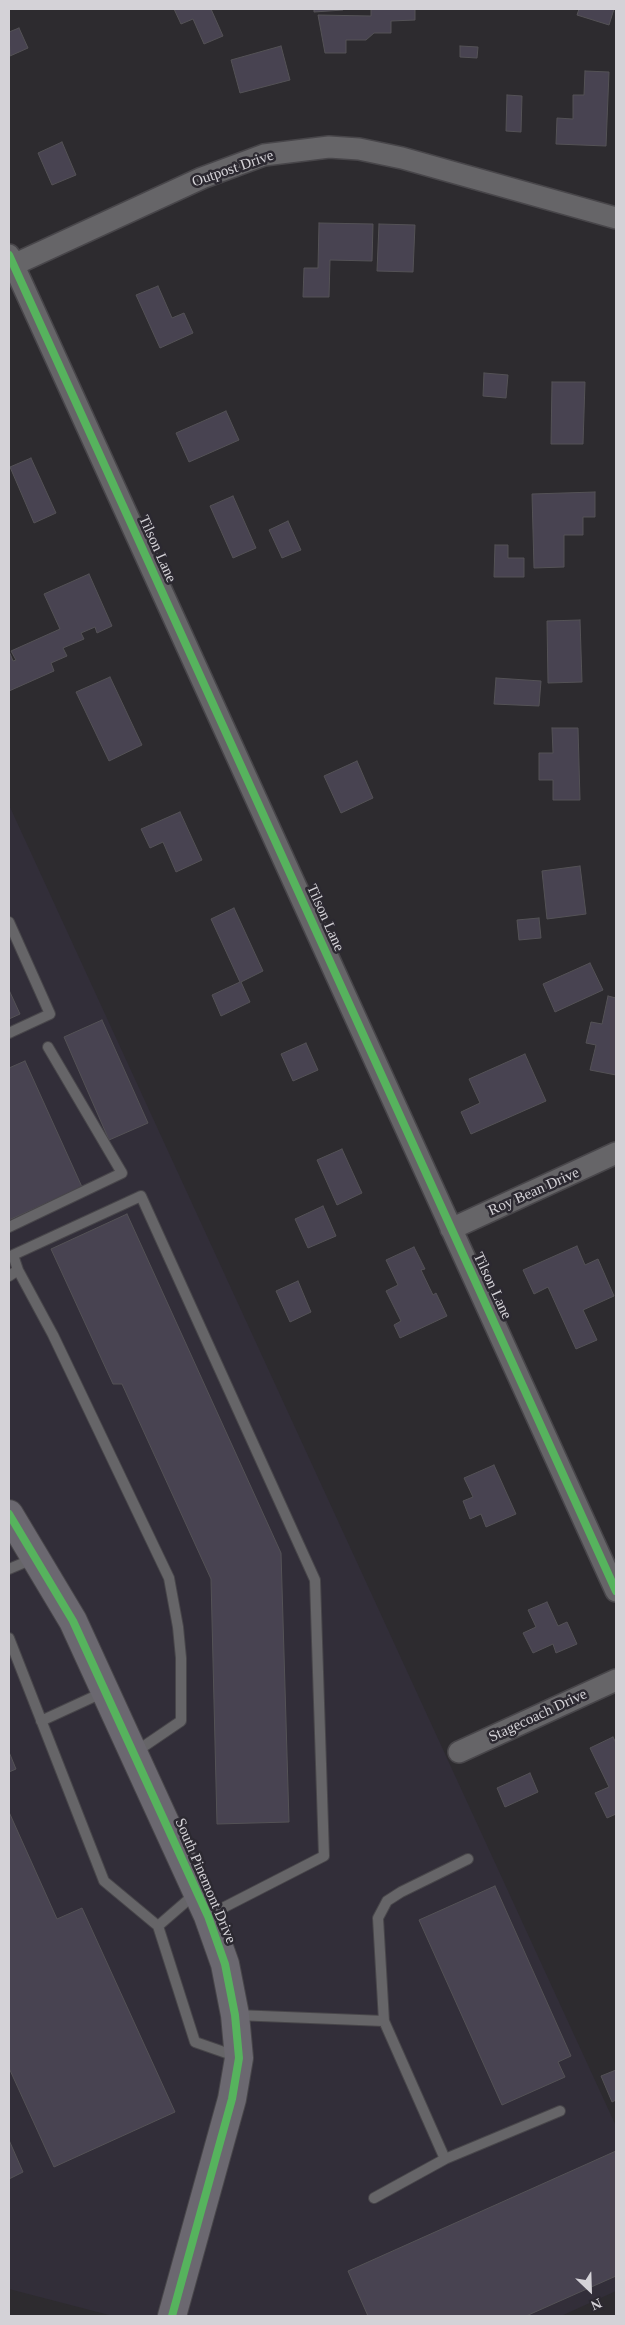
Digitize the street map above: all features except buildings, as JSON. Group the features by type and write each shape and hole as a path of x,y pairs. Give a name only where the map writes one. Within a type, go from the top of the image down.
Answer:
{"street":[{"name":"Outpost Drive","path":"10,262 202,178 264,155 329,147 360,149 402,158 616,218"},
{"name":"Tilson Lane","path":"10,262 616,1591"},
{"name":"Roy Bean Drive","path":"451,1229 616,1154"},
{"name":"South Pinemont Drive","path":"9,1514 73,1621 202,1904 226,1964 235,2015 238,2058 232,2099 172,2316"},
{"name":"Stagecoach Drive","path":"459,1752 616,1680"}],"lane":[{"path":"9,922 50,1014 9,1033"},
{"path":"9,1226 122,1173 48,1047"},
{"path":"134,1754 181,1721 181,1658 169,1578 53,1335 18,1270 13,1254 141,1196 315,1580 324,1856 202,1904 158,1926"},
{"path":"9,1276 18,1270"},
{"path":"9,1569 36,1557"},
{"path":"9,1638 104,1881 158,1926 195,2042 238,2058"},
{"path":"41,1721 105,1692"},
{"path":"445,2159 384,2021 378,1918 387,1901 401,1892 468,1859"},
{"path":"235,2015 384,2021"},
{"path":"374,2198 445,2159 560,2111"}],"shaded area":[{"path":"9,805 616,2126 616,2291 561,2316 113,2316 9,2289"}],"cycle path":[{"path":"9,255 616,1591"},
{"path":"9,1514 73,1621 208,1916 225,1964 235,2015 239,2058 232,2099 172,2316"}]}
